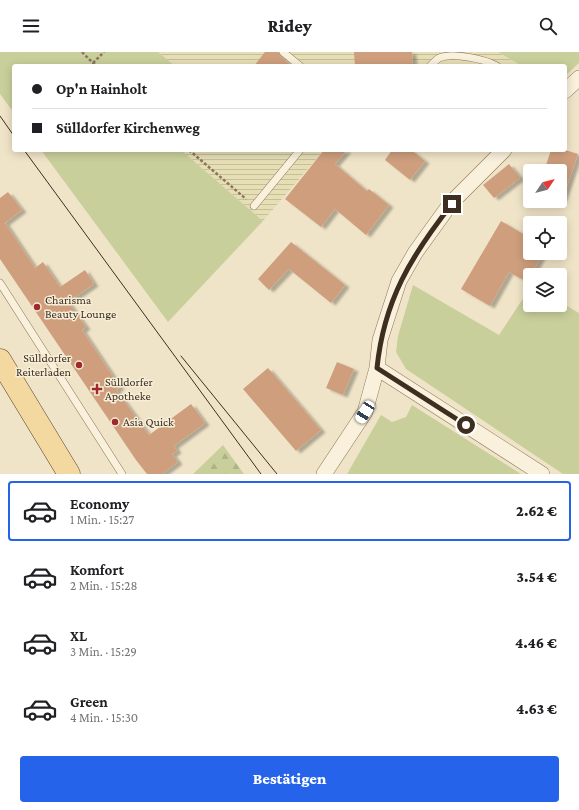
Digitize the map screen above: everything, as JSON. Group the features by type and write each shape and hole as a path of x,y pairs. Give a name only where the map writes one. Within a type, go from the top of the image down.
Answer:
{"main road":[{"path":"0,360 66,472"}],"street":[{"path":"567,89 579,78"},
{"path":"324,474 365,412 377,368 380,340 399,282 416,253 452,204 502,152"},
{"path":"377,368 542,474"}],"lane":[{"path":"283,52 298,64"},
{"path":"432,64 440,57 452,54 487,61 493,64"},
{"path":"254,206 298,152"},
{"path":"0,283 122,474"}],"path":[{"path":"82,52 93,63 104,52"},
{"path":"191,152 254,206"}],"shaded area":[{"path":"158,52 498,52 519,64 440,64 173,64"},
{"path":"183,152 322,152 263,221"}],"green space":[{"path":"0,52 158,52 173,64 12,64 12,110 0,94"},
{"path":"498,52 579,52 579,63 567,74 567,64 519,64"},
{"path":"42,152 183,152 263,221 168,322"},
{"path":"413,285 499,335 523,299 523,312 567,312 567,306 579,313 579,474 563,474 406,369 396,352 398,336"},
{"path":"412,405 521,474 347,474 381,415 392,422 406,417"},
{"path":"223,445 244,474 193,474"}],"building":[{"path":"265,52 278,52 280,56 289,64 256,64"},
{"path":"354,52 412,52 413,64 355,64"},
{"path":"567,151 578,154 567,186 567,164 546,164 550,152 567,152"},
{"path":"322,152 345,152 335,164 367,191 369,189 389,205 366,235 335,209 321,227 285,199"},
{"path":"391,152 414,152 425,161 410,180 385,160"},
{"path":"509,164 520,178 494,198 483,185"},
{"path":"8,192 22,210 5,223 35,268 43,262 60,287 85,270 94,284 68,302 86,327 82,330 120,387 116,390 149,435 191,404 205,423 174,446 177,451 172,454 178,462 162,474 147,474 136,460 0,259 0,198"},
{"path":"501,221 523,234 523,260 539,260 535,268 523,268 523,280 509,272 490,306 461,289"},
{"path":"291,242 345,285 331,303 289,269 269,290 258,279"},
{"path":"337,362 354,369 343,395 326,388"},
{"path":"268,368 321,430 296,451 243,389"}],"tram line":[{"path":"0,116 12,133"},
{"path":"25,152 261,474"},
{"path":"181,356 277,474"}],"place":[{"name":"Charisma Beauty Lounge","path":"37,307"},
{"name":"Sülldorfer Reiterladen","path":"79,365"},
{"name":"Sülldorfer Apotheke","path":"97,389"},
{"name":"Asia Quick","path":"115,422"}],"route":[{"path":"452,204 438,221 416,253 399,282 380,340 377,368 466,425"}]}
